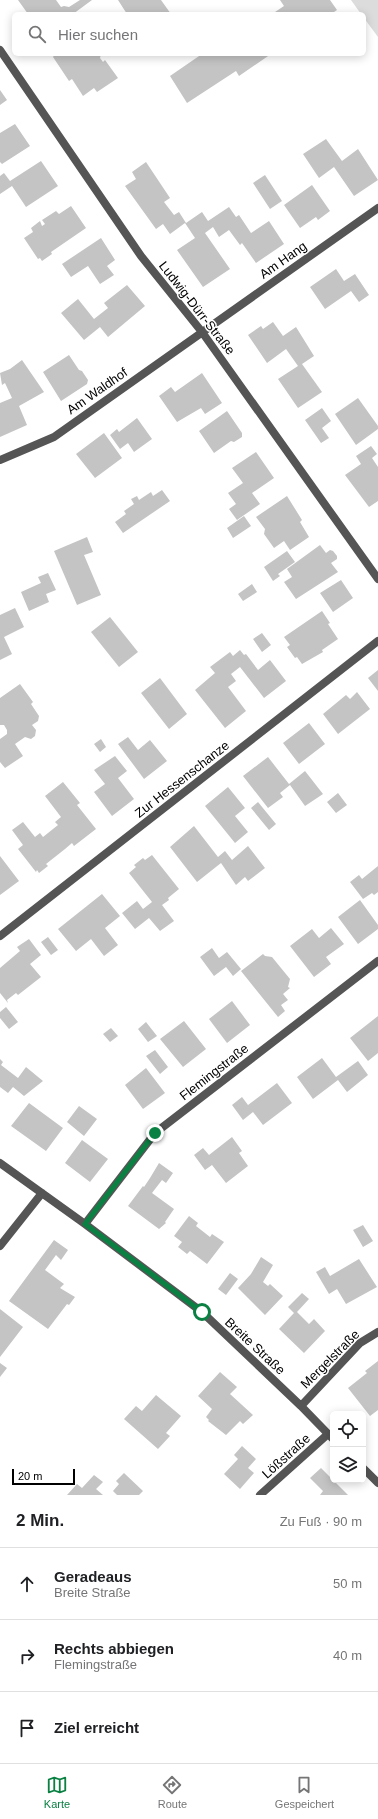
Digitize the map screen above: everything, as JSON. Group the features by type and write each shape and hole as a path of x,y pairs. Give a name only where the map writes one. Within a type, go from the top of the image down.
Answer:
{"street":[{"name":"Ludwig-Dürr-Straße","path":"0,50 141,256 202,332 378,579"},
{"name":"Am Hang","path":"202,332 378,208"},
{"name":"Am Waldhof","path":"0,460 54,437 202,332"},
{"name":"Zur Hessenschanze","path":"0,936 378,641"},
{"name":"Flemingstraße","path":"85,1224 155,1133 378,961"},
{"name":"Breite Straße","path":"0,1163 85,1224 202,1312 330,1435"},
{"path":"0,1246 42,1193"},
{"name":"Mergelstraße","path":"301,1406 360,1343 378,1332"},
{"name":"Lößstraße","path":"260,1495 330,1437"},
{"path":"366,1471 378,1483"}],"shaded area":[{"path":"351,0 378,0 378,37 366,21 366,12 360,12"}],"building":[{"path":"18,0 56,0 61,7 69,7 80,0 92,0 76,12 27,12"},
{"path":"118,0 161,0 170,12 126,12"},
{"path":"280,0 330,0 337,10 334,12 275,12 284,6"},
{"path":"100,56 100,58 103,62 105,60 118,78 97,92 94,88 83,96 72,79 69,81 53,57"},
{"path":"199,56 268,56 239,76 236,71 187,103 170,76"},
{"path":"0,90 7,100 0,105"},
{"path":"15,124 30,146 2,164 0,162 0,133"},
{"path":"326,139 342,161 358,149 378,180 354,196 334,167 319,178 303,154"},
{"path":"41,161 58,186 26,207 12,186 0,194 0,176 4,173 10,181"},
{"path":"146,162 170,198 164,202 174,215 179,212 186,223 202,212 208,221 229,207 236,217 239,215 251,233 269,221 284,244 256,263 242,243 240,245 229,230 219,237 213,227 205,233 230,269 203,287 177,250 195,238 185,223 170,234 163,224 156,229 125,186 136,179 132,172"},
{"path":"265,175 282,201 270,209 253,183"},
{"path":"312,185 330,211 318,220 316,217 300,228 284,205"},
{"path":"71,206 86,228 51,252 52,254 42,261 40,258 38,259 24,238 33,232 31,228 40,221 42,226 45,224 42,220 56,211 59,214"},
{"path":"101,238 115,260 107,266 114,275 100,284 88,266 71,277 62,264"},
{"path":"336,269 344,281 355,274 369,295 359,302 351,291 325,309 310,287"},
{"path":"127,285 145,306 108,337 100,327 84,340 61,313 78,299 94,319 108,308 104,303"},
{"path":"273,322 283,336 296,327 314,356 302,364 322,392 298,408 278,379 298,366 286,349 267,363 248,335 261,326 263,329"},
{"path":"69,355 88,380 87,384 61,401 43,372"},
{"path":"22,360 44,392 19,406 27,425 0,437 0,403 12,398 5,383 2,385 0,373 10,369"},
{"path":"202,373 222,403 205,414 201,408 177,422 159,396 171,387 175,392"},
{"path":"358,398 378,426 378,429 356,445 335,414"},
{"path":"322,408 331,421 322,428 329,438 321,443 305,420"},
{"path":"227,411 242,433 242,437 234,442 231,441 214,453 199,431"},
{"path":"137,418 152,439 134,452 128,443 120,449 110,435 117,429 119,432"},
{"path":"104,433 122,458 95,478 76,454"},
{"path":"371,446 377,454 372,458 378,467 378,501 369,507 345,475 361,464 356,456"},
{"path":"256,452 274,478 252,493 260,504 237,520 229,509 236,504 228,493 243,483 232,468"},
{"path":"162,490 170,501 123,533 115,522 126,514 124,511 134,504 131,499 137,496 139,500 151,492 153,496"},
{"path":"287,496 302,520 300,522 309,537 290,550 284,541 274,548 264,534 265,529 256,517"},
{"path":"244,516 251,526 233,538 227,528"},
{"path":"87,537 93,552 84,555 101,595 77,605 54,551"},
{"path":"320,545 326,553 330,550 337,556 337,559 331,563 338,572 296,599 284,582 292,577 287,569"},
{"path":"287,551 295,562 278,574 280,576 273,581 264,567"},
{"path":"48,573 56,590 46,594 49,602 29,611 21,592 41,583 38,577"},
{"path":"341,580 353,598 333,612 320,593"},
{"path":"252,584 257,592 243,601 238,594"},
{"path":"15,608 24,627 4,637 12,654 0,660 0,615"},
{"path":"322,611 330,623 328,624 338,639 322,650 323,652 302,664 297,657 295,658 287,647 290,645 284,637"},
{"path":"110,617 138,652 119,667 91,632"},
{"path":"262,633 271,645 262,652 253,639"},
{"path":"240,650 244,655 246,654 258,670 270,660 286,681 264,698 240,667 231,674 236,681 228,687 246,711 225,728 195,690 215,673 210,667 230,652 233,656"},
{"path":"378,670 378,691 368,678"},
{"path":"160,678 187,714 169,729 141,693"},
{"path":"20,684 33,702 31,704 39,716 38,721 32,725 36,730 35,736 31,739 25,737 15,744 23,756 5,768 0,762 0,739 7,734 7,730 4,725 0,725 0,698"},
{"path":"357,692 370,709 338,734 323,714 346,695 350,699"},
{"path":"309,723 325,744 299,764 283,743"},
{"path":"128,737 138,750 150,740 167,761 144,779 118,744"},
{"path":"101,739 106,747 100,752 94,744"},
{"path":"115,756 127,771 118,778 134,799 112,816 94,792 105,784 94,770"},
{"path":"268,757 289,784 305,771 323,794 305,806 290,785 280,793 283,797 268,808 243,776"},
{"path":"63,782 80,803 77,805 96,829 74,846 72,843 46,864 48,866 39,873 37,870 36,872 18,849 23,845 12,830 23,822 35,837 40,833 43,837 58,825 55,822 61,817 45,796"},
{"path":"228,787 245,808 235,816 248,832 235,843 205,806"},
{"path":"338,793 347,805 336,813 327,802"},
{"path":"258,802 276,824 269,830 251,808"},
{"path":"194,826 218,857 225,851 232,860 248,846 265,868 248,881 245,877 236,885 221,863 197,882 170,847"},
{"path":"152,855 179,889 162,905 174,921 160,931 149,918 135,929 122,913 137,901 143,909 152,902 129,873 136,867 134,865 143,858 145,860"},
{"path":"0,856 19,881 0,895"},
{"path":"378,866 378,892 374,895 372,893 363,899 350,882 359,875 362,879"},
{"path":"102,894 120,916 105,928 118,945 104,956 91,939 76,951 58,929"},
{"path":"360,900 378,925 378,929 358,944 338,917"},
{"path":"331,928 344,944 326,957 331,964 314,977 290,946 312,929 319,938"},
{"path":"48,937 58,950 51,955 41,942"},
{"path":"29,939 41,955 30,964 41,977 18,995 16,993 7,1000 8,1003 0,993 0,968 20,951 17,947"},
{"path":"212,948 219,958 227,952 241,969 233,976 226,967 214,976 200,957"},
{"path":"263,954 265,956 272,957 290,979 288,987 290,988 283,994 288,1000 281,1005 285,1011 278,1017 241,971"},
{"path":"232,1001 250,1025 227,1043 209,1019"},
{"path":"6,1007 18,1022 9,1029 0,1018 0,1012"},
{"path":"378,1016 378,1053 368,1061 350,1038"},
{"path":"184,1021 206,1049 183,1067 160,1039"},
{"path":"146,1022 157,1036 148,1042 138,1029"},
{"path":"111,1028 118,1036 110,1042 103,1034"},
{"path":"155,1050 168,1067 160,1074 146,1056"},
{"path":"322,1058 336,1077 358,1061 368,1075 347,1092 338,1080 313,1099 297,1077"},
{"path":"0,1059 3,1062 1,1065 18,1078 26,1067 43,1081 24,1096 13,1087 8,1093 0,1087"},
{"path":"146,1068 165,1093 143,1109 125,1085"},
{"path":"277,1083 292,1103 263,1125 253,1112 243,1120 232,1105 242,1097 248,1105"},
{"path":"29,1103 63,1128 46,1151 11,1126"},
{"path":"79,1106 97,1119 84,1136 67,1122"},
{"path":"232,1137 242,1151 239,1153 248,1166 226,1183 212,1165 205,1170 194,1155 203,1148 209,1155"},
{"path":"82,1140 108,1159 90,1182 65,1163"},
{"path":"159,1163 173,1173 166,1183 162,1180 152,1193 174,1209 165,1222 166,1223 159,1229 128,1206 143,1186 144,1187"},
{"path":"189,1216 198,1223 196,1226 210,1237 212,1234 224,1242 207,1264 190,1251 187,1254 178,1247 182,1242 174,1236"},
{"path":"363,1225 373,1241 363,1247 353,1230"},
{"path":"54,1240 68,1250 61,1260 56,1255 45,1270 64,1284 60,1288 75,1297 69,1305 67,1304 48,1329 9,1301"},
{"path":"261,1257 273,1265 263,1282 268,1286 270,1284 283,1296 265,1315 238,1288 251,1274"},
{"path":"359,1259 377,1287 346,1304 337,1289 329,1294 316,1272 325,1267 330,1276"},
{"path":"230,1273 238,1279 226,1295 218,1289"},
{"path":"302,1293 309,1299 297,1312 309,1324 314,1319 325,1331 304,1353 279,1329 294,1313 288,1307"},
{"path":"0,1309 23,1327 0,1357"},
{"path":"378,1361 378,1410 370,1416 348,1388 367,1373 365,1371"},
{"path":"0,1363 7,1368 0,1377"},
{"path":"220,1372 237,1387 230,1394 253,1415 243,1424 240,1421 226,1435 208,1421 209,1420 206,1417 212,1409 198,1396"},
{"path":"156,1395 181,1416 166,1433 170,1436 158,1449 124,1419 136,1406 142,1411"},
{"path":"242,1446 256,1459 248,1468 254,1473 240,1489 224,1474 238,1459 234,1455"},
{"path":"321,1468 330,1477 330,1483 336,1483 348,1495 320,1495 323,1491 310,1478"},
{"path":"124,1473 143,1491 139,1495 117,1495 113,1491 119,1484 116,1481"},
{"path":"94,1475 103,1482 96,1489 103,1495 67,1495 77,1484 82,1488"}],"route":[{"path":"155,1133 85,1224 202,1312"}]}
